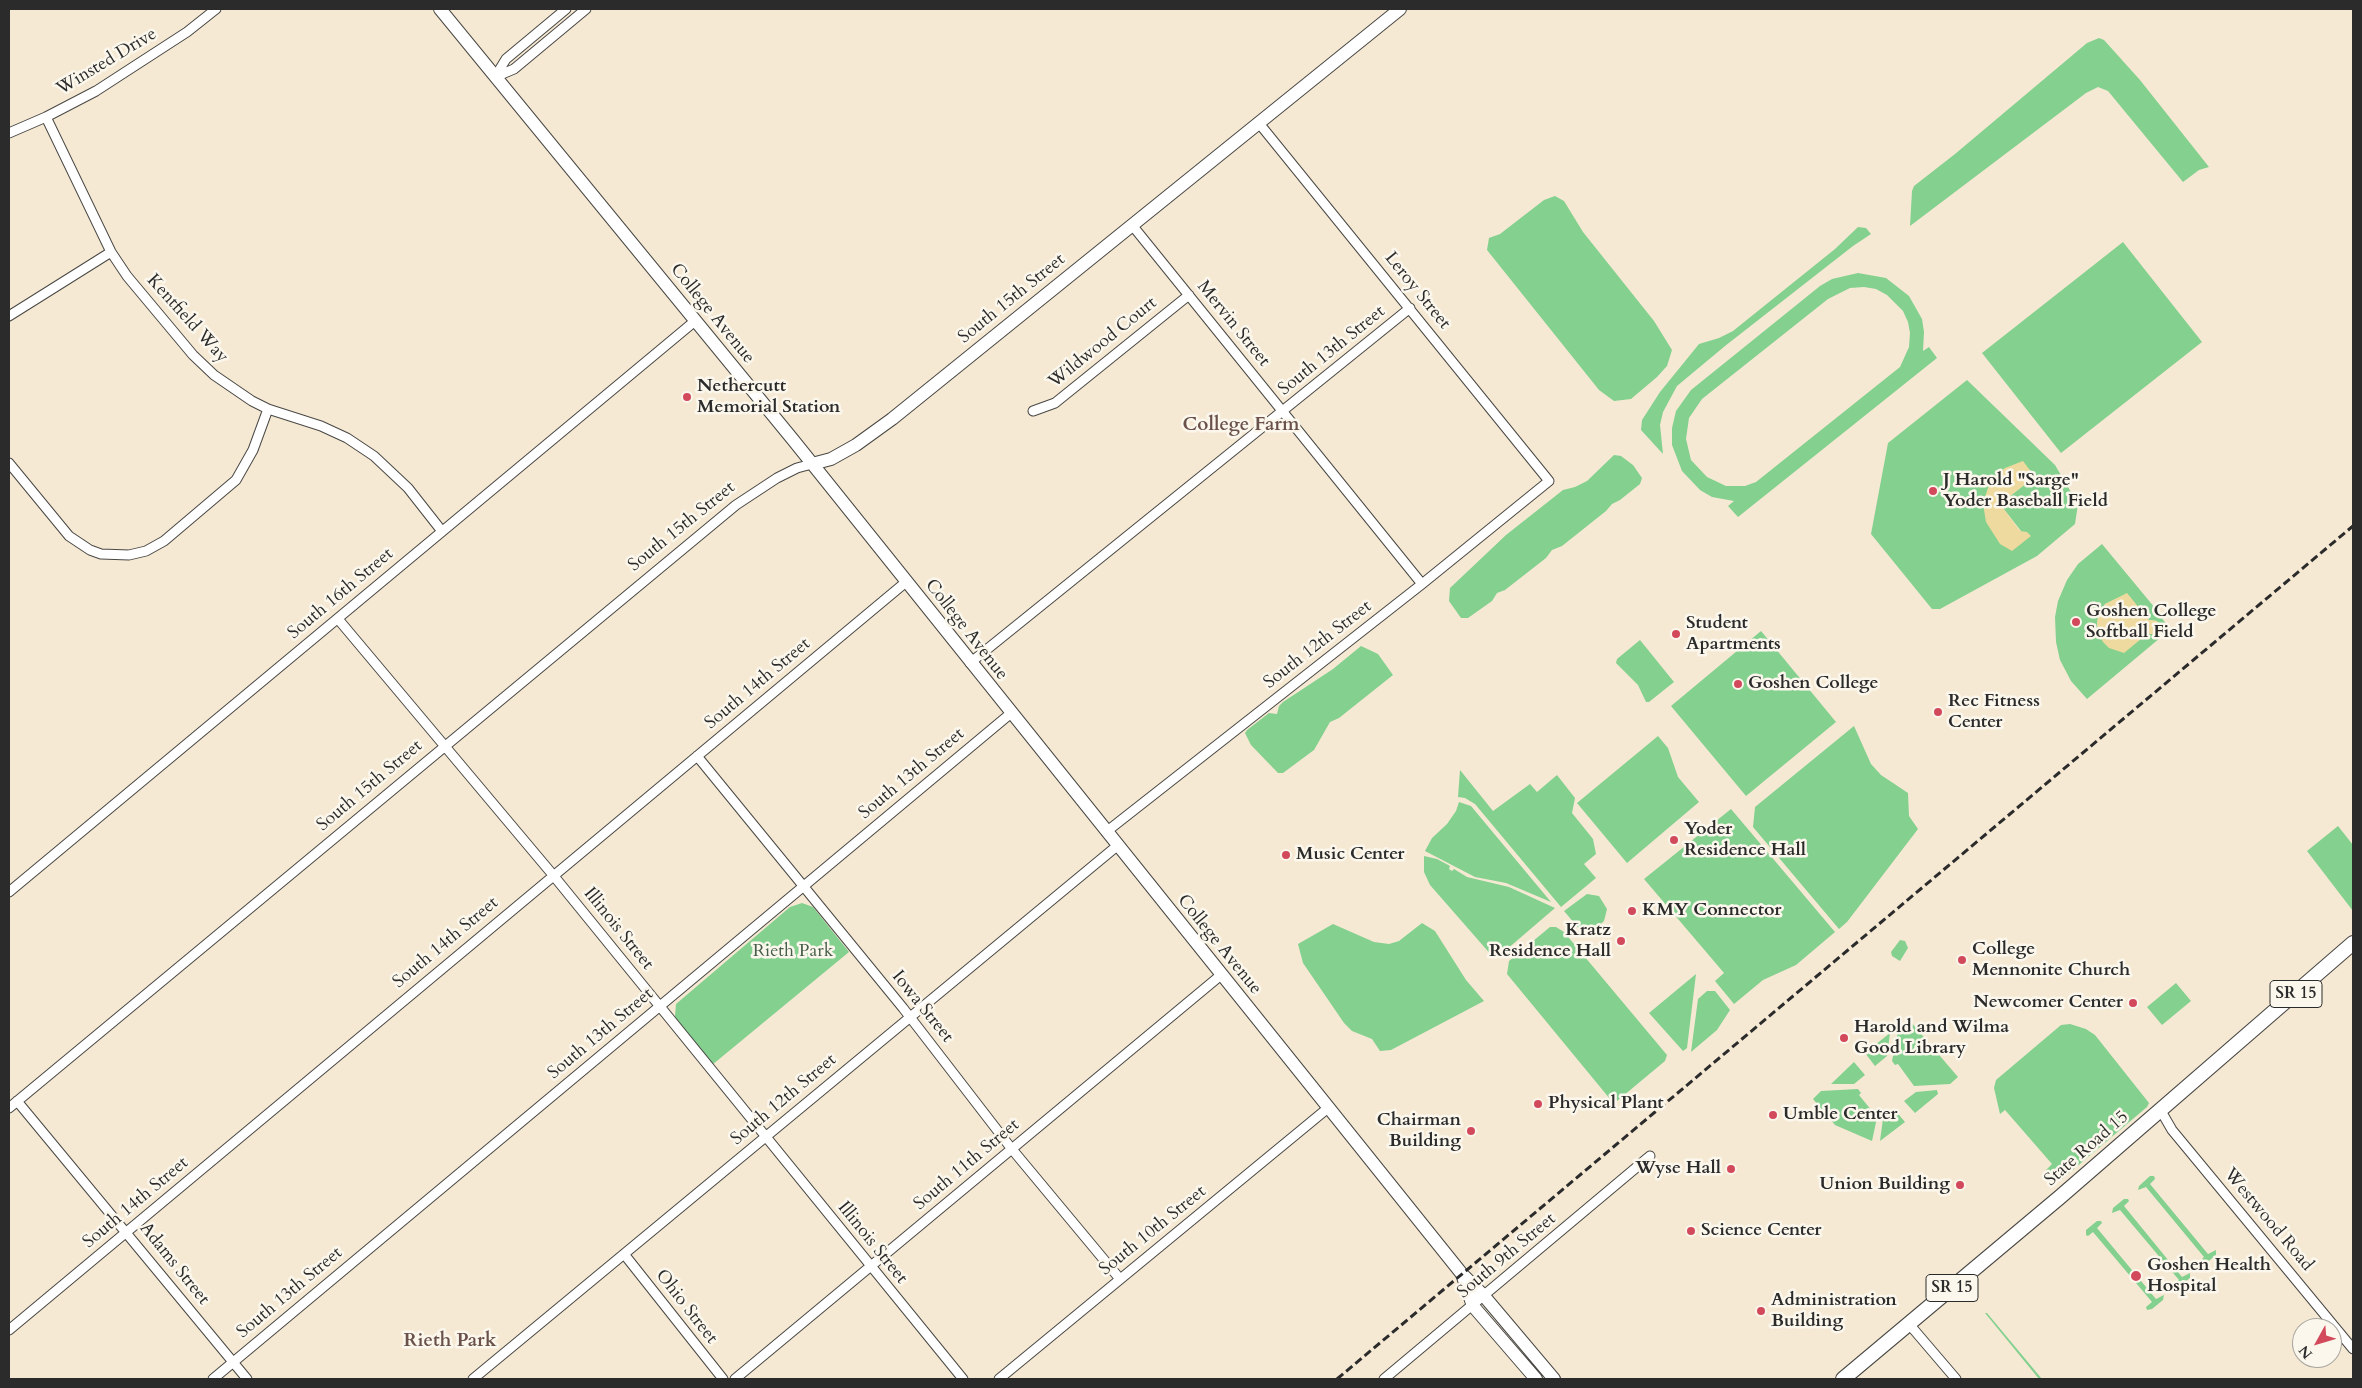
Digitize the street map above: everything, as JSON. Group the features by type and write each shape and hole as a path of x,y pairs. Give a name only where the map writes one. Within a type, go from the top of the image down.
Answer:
{"main road":[{"name":"College Avenue","path":"440,9 812,464 1010,714 1462,1274 1484,1296 1554,1379"},
{"name":"South 15th Street","path":"812,464 831,460 874,432 1400,9"},
{"name":"State Road 15","path":"1843,1379 2161,1110 2353,943"},
{"name":"College Avenue","path":"1462,1274 1473,1306 1536,1379"}],"street":[{"name":"Winsted Drive","path":"9,133 46,117 96,91 216,9"},
{"path":"495,77 506,59 566,9"},
{"path":"495,77 514,69 586,9"},
{"name":"Kentfield Way","path":"46,117 111,252 128,276 193,355 214,375 268,409 321,426 347,438 374,456 408,488 442,530"},
{"name":"Leroy Street","path":"1258,122 1549,480"},
{"name":"Mervin Street","path":"1132,225 1422,584"},
{"path":"9,316 111,252"},
{"name":"Wildwood Court","path":"1033,411 1055,403 1189,295"},
{"name":"South 13th Street","path":"970,663 1410,308"},
{"name":"South 16th Street","path":"9,892 695,321"},
{"path":"9,463 69,536 90,550 101,554 129,555 146,551 164,541 236,480 253,450 268,409"},
{"name":"South 15th Street","path":"9,1108 736,505 777,478 812,464"},
{"name":"South 12th Street","path":"1106,832 1422,584 1549,480"},
{"name":"South 14th Street","path":"9,1330 906,582"},
{"name":"Illinois Street","path":"338,619 553,875 963,1379"},
{"name":"South 13th Street","path":"213,1379 1010,714"},
{"name":"Iowa Street","path":"697,756 910,1017 1012,1148 1120,1279"},
{"name":"South 12th Street","path":"479,1377 765,1136 1117,846"},
{"name":"South 11th Street","path":"735,1379 1221,975"},
{"name":"Adams Street","path":"17,1101 247,1379"},
{"name":"South 10th Street","path":"999,1379 1328,1108"},
{"name":"Westwood Road","path":"2161,1110 2172,1130 2353,1349"},
{"name":"South 9th Street","path":"1384,1379 1650,1156"},
{"name":"Ohio Street","path":"624,1254 723,1379"},
{"path":"1910,1324 1956,1379"}],"green space":[{"path":"2099,38 2104,40 2140,80 2209,167 2199,170 2183,182 2108,91 2098,87 2086,93 1910,226 1914,186 2087,43"},
{"path":"1555,196 1564,201 1583,232 1654,321 1672,350 1667,366 1631,399 1614,401 1599,390 1487,250 1489,238 1500,234 1544,200"},
{"path":"1858,227 1866,228 1871,234 1725,346 1677,386 1663,412 1660,425 1663,454 1641,430 1642,420 1660,392 1699,344 1719,338 1733,331 1835,249"},
{"path":"2123,242 2202,342 2061,453 1982,353"},
{"path":"1858,273 1886,278 1909,296 1922,319 1924,332 1923,351 1929,347 1937,358 1738,517 1728,506 1734,501 1712,497 1700,490 1682,471 1672,445 1672,428 1676,411 1691,390 1820,286 1832,279","holes":["1864,287 1876,289 1887,295 1903,311 1908,322 1910,333 1909,347 1900,367 1756,482 1745,486 1726,486 1707,477 1691,460 1686,439 1689,418 1702,399 1828,299 1850,288"]},
{"name":"J Harold \"Sarge\" Yoder Baseball Field","path":"1967,380 2055,465 2078,504 2075,524 2037,556 1940,609 1932,609 1871,534 1888,443","holes":["2005,468 2028,482 2005,500 2003,508 2021,531 2000,544"]},
{"path":"1614,455 1621,456 1633,465 1642,478 1640,484 1612,504 1606,511 1562,546 1552,550 1546,558 1505,590 1497,593 1492,601 1468,618 1461,618 1449,601 1450,588 1506,535 1563,490 1587,481"},
{"name":"Goshen College Softball Field","path":"2102,544 2166,624 2166,633 2087,699 2071,681 2060,660 2056,642 2055,617 2058,601 2067,580 2078,564","holes":["2127,594 2149,620 2157,621 2160,628 2155,634 2097,627 2098,617 2105,604"]},
{"path":"1761,631 1836,722 1746,796 1671,706"},
{"path":"1640,640 1674,682 1649,702 1646,702 1638,685 1616,663 1617,659"},
{"path":"1361,646 1378,654 1393,675 1339,718 1330,722 1314,750 1283,773 1278,773 1251,745 1245,733 1269,713 1277,714 1279,706 1283,702 1333,669"},
{"path":"1854,726 1871,764 1881,775 1908,793 1909,816 1918,829 1847,922 1839,929 1753,827 1755,807"},
{"path":"1658,736 1668,748 1678,777 1699,802 1627,863 1577,803"},
{"path":"1460,770 1493,811 1530,784 1537,792 1557,775 1575,798 1572,813 1593,839 1596,854 1584,864 1596,878 1561,907 1475,804 1465,798 1458,797"},
{"path":"1459,802 1471,806 1551,902 1506,883 1475,877 1425,851 1432,838 1447,824 1456,811"},
{"path":"1731,809 1835,932 1796,965 1763,980 1734,1004 1715,981 1724,973 1644,879"},
{"path":"2338,826 2353,845 2353,911 2307,851"},
{"path":"1424,856 1437,859 1450,866 1449,869 1452,871 1454,869 1467,877 1509,887 1555,908 1499,956 1493,957 1430,885 1424,872"},
{"path":"1587,894 1599,896 1607,909 1604,921 1586,937 1564,911"},
{"name":"Rieth Park","path":"802,903 813,907 849,952 712,1065 678,1023 675,1016 676,1004 790,907"},
{"path":"1422,923 1435,931 1466,980 1484,1001 1391,1050 1380,1051 1372,1039 1352,1031 1344,1023 1303,963 1298,944 1333,924 1374,942 1389,944 1399,941"},
{"path":"1550,927 1556,927 1564,932 1667,1055 1665,1061 1617,1101 1610,1099 1507,974 1509,961"},
{"path":"1900,940 1905,941 1908,948 1900,961 1892,956 1891,952"},
{"path":"1696,974 1687,1048 1683,1051 1649,1013"},
{"path":"2176,983 2191,1001 2162,1025 2147,1007"},
{"path":"1707,991 1715,991 1730,1010 1717,1030 1691,1052 1698,999"},
{"path":"1910,1021 1958,1077 1950,1084 1914,1086 1898,1064 1895,1065 1892,1061 1898,1032"},
{"path":"2070,1024 2086,1029 2095,1035 2149,1103 2147,1107 2061,1180 2057,1180 2046,1170 2052,1164 2005,1110 2000,1114 1994,1088 1996,1080 2061,1025"},
{"path":"1890,1033 1887,1056 1875,1066 1865,1053"},
{"path":"1854,1062 1865,1075 1854,1084 1831,1084"},
{"path":"1858,1089 1861,1093 1859,1095 1872,1111 1875,1109 1878,1113 1872,1141 1835,1125 1813,1099 1821,1091"},
{"path":"1937,1090 1938,1094 1915,1113 1904,1101 1916,1092"},
{"path":"1894,1109 1905,1122 1880,1141 1883,1119"},
{"path":"2150,1176 2154,1176 2155,1179 2150,1184 2208,1254 2216,1250 2216,1255 2205,1264 2200,1265 2199,1262 2204,1257 2146,1187 2138,1190 2139,1186"},
{"path":"2124,1199 2129,1201 2124,1206 2182,1277 2190,1273 2190,1278 2179,1287 2174,1287 2173,1285 2179,1280 2120,1210 2112,1213 2113,1208"},
{"path":"2097,1221 2102,1223 2097,1228 2156,1299 2164,1295 2163,1300 2152,1309 2147,1310 2146,1307 2152,1302 2093,1232 2088,1236 2086,1235 2086,1230"},
{"path":"1985,1313 1987,1313 2042,1379 2039,1379"}],"sand":[{"path":"2023,461 2038,481 2028,482 2005,500 2003,508 2020,531 2027,532 2031,536 2012,551 2000,544 1986,522 1984,510 1985,497 1989,485 1995,476 2005,468"},
{"path":"2127,593 2149,620 2157,621 2160,628 2156,634 2147,634 2124,653 2109,648 2103,642 2098,632 2097,621 2105,604"}],"railway":[{"path":"1337,1379 2353,526"}],"place":[{"name":"Nethercutt Memorial Station","path":"687,397"},
{"name":"J Harold \"Sarge\" Yoder Baseball Field","path":"1933,491"},
{"name":"Goshen College Softball Field","path":"2076,622"},
{"name":"Student Apartments","path":"1676,634"},
{"name":"Goshen College","path":"1738,684"},
{"name":"Rec Fitness Center","path":"1938,712"},
{"name":"Yoder Residence Hall","path":"1674,840"},
{"name":"Music Center","path":"1286,855"},
{"name":"KMY Connector","path":"1632,911"},
{"name":"Kratz Residence Hall","path":"1621,941"},
{"name":"College Mennonite Church","path":"1962,960"},
{"name":"Newcomer Center","path":"2133,1003"},
{"name":"Harold and Wilma Good Library","path":"1844,1038"},
{"name":"Physical Plant","path":"1538,1104"},
{"name":"Umble Center","path":"1773,1115"},
{"name":"Chairman Building","path":"1471,1131"},
{"name":"Wyse Hall","path":"1731,1169"},
{"name":"Union Building","path":"1960,1185"},
{"name":"Science Center","path":"1691,1231"},
{"name":"Goshen Health Hospital","path":"2136,1276"},
{"name":"Administration Building","path":"1761,1311"}],"district":[{"name":"College Farm","path":"1241,426"},
{"name":"Rieth Park","path":"450,1342"}]}
